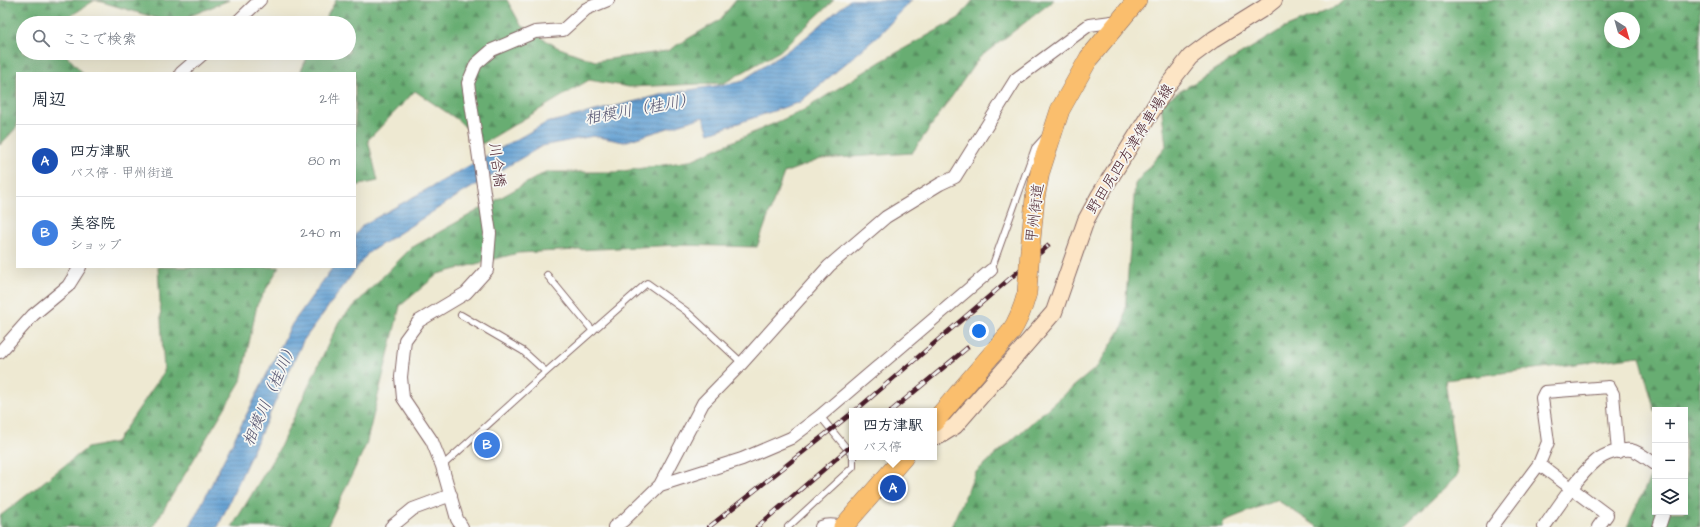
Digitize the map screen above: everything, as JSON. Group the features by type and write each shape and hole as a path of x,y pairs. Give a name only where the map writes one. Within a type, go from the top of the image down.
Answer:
{"highway":[{"name":"甲州街道","path":"937,419 1010,334 1017,323 1023,310 1027,293 1035,198 1040,172 1054,127 1071,88 1089,58 1137,0"},
{"path":"842,527 901,460"}],"main road":[{"name":"野田尻四方津停車場線","path":"937,436 955,426 1054,312 1086,220 1168,85 1181,68 1190,57 1208,43 1264,8 1274,0"}],"street":[{"path":"243,16 260,0"},
{"name":"川合橋","path":"462,527 457,519 442,466 432,441 403,398 401,377 406,340 419,321 466,293 487,270 490,233 468,83 476,64 492,50 535,32 563,30 586,9 608,0"},
{"path":"614,527 624,520 660,485 703,403 742,363 835,261 886,217 940,184 955,177 1016,79 1089,25 1119,21"},
{"path":"182,72 196,60"},
{"path":"0,352 33,315 68,286 79,268"},
{"path":"660,485 742,459 791,438 820,416 991,270"},
{"path":"1492,527 1539,464 1548,442 1542,398 1545,392 1609,387 1613,394 1618,452"},
{"path":"1544,527 1586,470 1597,460 1607,454 1630,450 1641,454 1652,462"},
{"path":"1539,464 1607,515 1598,527"},
{"path":"391,527 413,509 451,495"},
{"path":"1659,527 1663,515"},
{"path":"821,527 834,525 842,527"}],"lane":[{"path":"991,270 1035,148 1054,127"},
{"path":"547,275 593,331"},
{"path":"442,466 647,282 686,311 742,363"},
{"path":"461,315 523,351 546,372"},
{"path":"820,416 849,451"},
{"path":"788,527 853,467 853,460"}],"green space":[{"path":"0,0 95,0 71,16 16,16 16,60 71,60 82,72 16,72 16,128 0,145"},
{"path":"95,0 229,0 190,16 149,16"},
{"path":"336,0 507,0 521,25 557,47 595,61 667,51 720,20 736,0 834,0 780,51 724,83 629,87 589,80 482,144 458,120 415,91 368,140 378,181 356,186 356,72 300,72 306,60 356,60 356,16 327,16"},
{"path":"973,0 1054,0 979,58 912,153 821,159 784,173 757,247 678,245 518,253 438,274 400,306 366,445 327,527 232,527 279,449 339,321 411,248 546,172 617,172 689,161 802,111 880,62 959,18"},
{"path":"1344,0 1700,0 1700,527 1627,527 1652,473 1652,515 1688,515 1688,407 1654,407 1640,356 1445,380 1458,475 1403,527 1318,527 1277,500 1224,521 1222,527 951,527 976,472 1097,367 1124,324 1135,184 1166,146 1161,103 1282,29 1337,6"},
{"path":"158,268 278,268 257,305 241,381 153,527 0,527 0,516 87,448 116,442 164,372"}],"water":[{"name":"相模川（桂川）","path":"850,0 912,0 877,37 800,102 709,133 703,117 624,142 593,136 542,146 459,195 368,253 303,341 218,527 190,527 292,324 332,268 356,268 356,234 363,225 546,123 665,94 740,82 800,42"}],"railway":[{"path":"859,408 1048,246"},
{"path":"895,408 967,348"},
{"path":"709,527 849,415"},
{"path":"757,527 849,448"}],"place":[{"name":"美容院","path":"487,445"},
{"name":"四方津駅","path":"893,488"}]}
